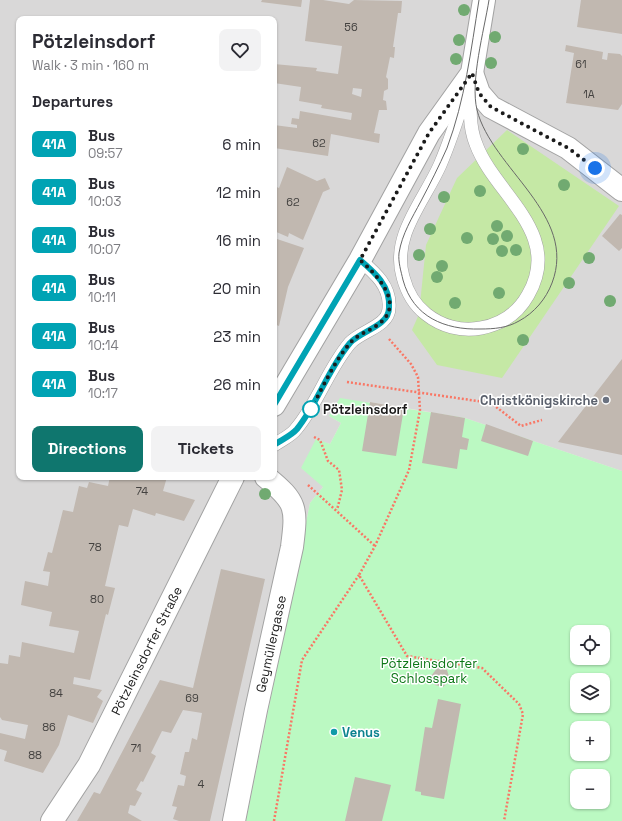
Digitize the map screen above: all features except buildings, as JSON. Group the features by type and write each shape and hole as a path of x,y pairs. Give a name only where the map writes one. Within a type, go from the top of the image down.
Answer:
{"street":[{"path":"277,400 360,260 429,133 472,73 484,0"},
{"path":"472,73 479,93 491,107 568,148 622,190"},
{"name":"Pötzleinsdorfer Straße","path":"52,821 88,764 231,480"},
{"name":"Geymüllergasse","path":"234,821 256,710 292,547 295,522 293,504 288,497 269,480"}],"lane":[{"path":"472,73 471,127 476,146 530,226 536,246 538,265 532,288 516,311 502,321 491,326 464,329 440,323 419,308 405,287 399,260 404,235 439,166 453,132 472,73"},
{"path":"277,443 296,430 311,409 344,351 351,342 386,318 390,309 384,285 378,276 360,260"}],"path":[{"path":"274,821 302,660 359,575 375,546 409,470 420,410 418,377 411,364 388,337"},
{"path":"345,382 419,391 491,403 521,426 542,420"},
{"path":"309,434 320,440 328,461 339,470 342,490 337,510"},
{"path":"307,484 375,546"},
{"path":"359,575 407,656 482,668 519,704 523,714 504,821"}],"shaded area":[{"path":"0,0 622,0 622,471 465,418 370,402 329,416 341,423 330,444 316,440 323,487 310,503 246,821 0,821"}],"green space":[{"path":"507,130 619,206 502,378 437,365 412,330 419,314 426,245 457,178"},
{"name":"Pötzleinsdorfer Schlosspark","path":"340,398 465,418 622,471 622,821 246,821 310,503 323,487 301,468 316,439 330,444 341,423 329,416"}],"tram line":[{"path":"479,0 467,75 453,130 441,161 405,233 399,253 403,280 414,303 432,319 443,324 467,329 505,327 524,318 543,300 552,283 557,258 553,236 544,214 486,132 477,110 475,98 476,71 489,0"}],"bus line":[{"name":"41A","path":"277,400 360,260 378,276 384,285 390,309 386,318 351,342 344,351 311,409 296,430 277,443"}],"place":[{"name":"Christkönigskirche","path":"606,400"},
{"name":"Pötzleinsdorf","path":"311,409"},
{"name":"Venus","path":"334,732"}],"route":[{"path":"311,409 344,351 351,342 386,318 390,309 384,285 378,276 360,260 429,133 472,73 479,93 491,107 568,148 595,168"}]}
